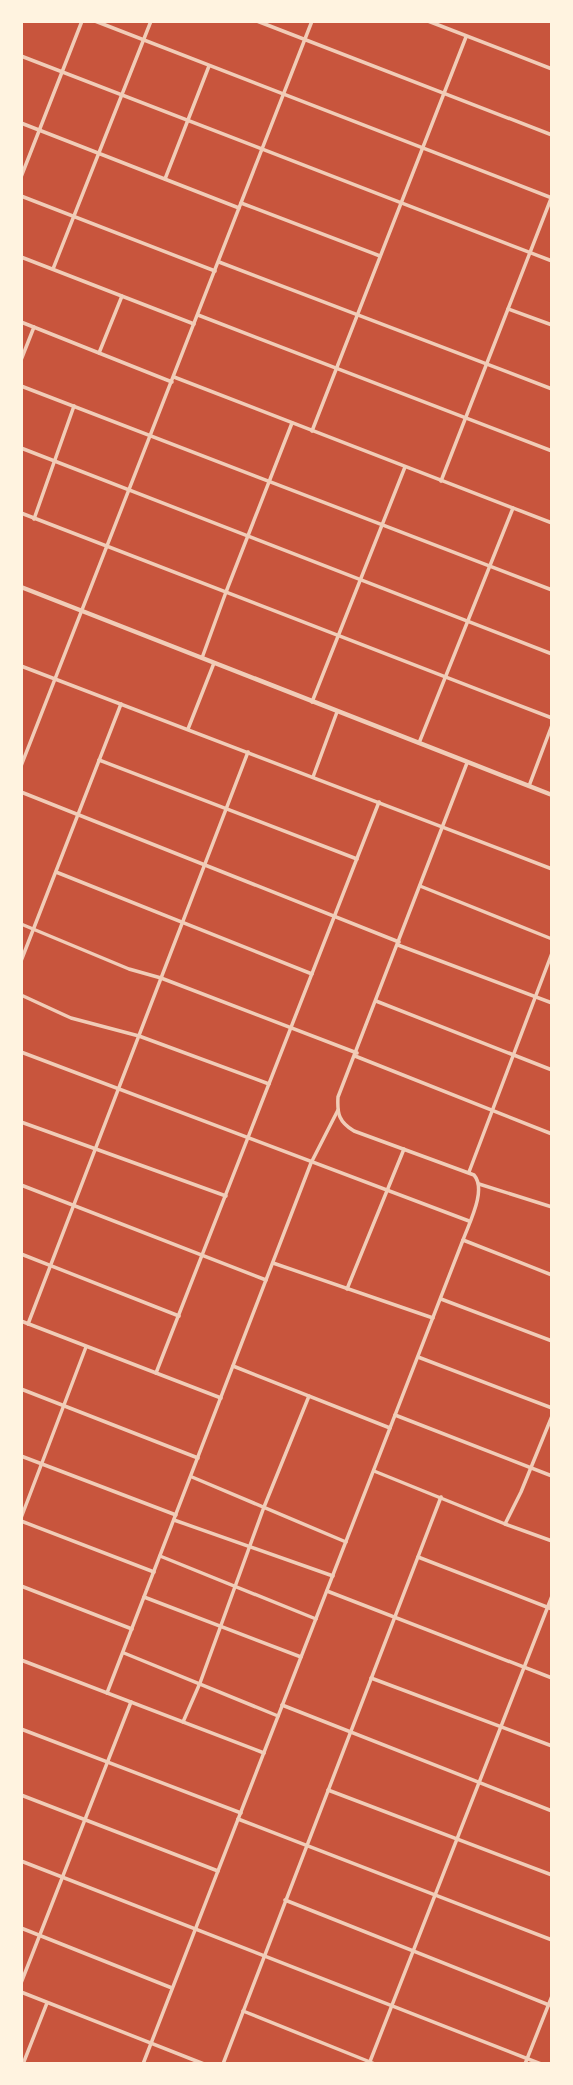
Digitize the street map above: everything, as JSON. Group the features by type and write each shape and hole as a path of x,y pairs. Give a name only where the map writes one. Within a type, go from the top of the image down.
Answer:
{"street":[{"path":"21,177 82,21"},
{"path":"94,21 552,197 441,481"},
{"path":"53,269 151,21"},
{"path":"258,21 552,135"},
{"path":"21,766 312,21"},
{"path":"428,21 552,69"},
{"path":"445,27 447,21"},
{"path":"312,431 466,37"},
{"path":"21,56 552,261"},
{"path":"165,179 209,65"},
{"path":"21,122 165,179 380,256"},
{"path":"21,196 215,271"},
{"path":"21,257 194,324"},
{"path":"219,262 552,389"},
{"path":"99,353 122,296"},
{"path":"508,309 552,325"},
{"path":"198,315 552,451"},
{"path":"21,322 552,523"},
{"path":"21,360 34,327"},
{"path":"21,386 552,590"},
{"path":"34,519 75,407"},
{"path":"202,658 292,424"},
{"path":"21,448 552,654"},
{"path":"312,702 405,467"},
{"path":"419,743 513,508"},
{"path":"21,513 552,718"},
{"path":"21,587 552,795"},
{"path":"188,729 214,663"},
{"path":"21,666 552,869"},
{"path":"21,961 121,704"},
{"path":"313,777 337,712"},
{"path":"529,786 552,725"},
{"path":"28,1324 248,752"},
{"path":"99,760 356,859"},
{"path":"143,2064 470,1221 479,1184 469,1172 354,1131 339,1119 338,1110 338,1097 467,763"},
{"path":"21,792 552,1003"},
{"path":"156,1373 379,802"},
{"path":"56,872 312,974"},
{"path":"420,886 552,939"},
{"path":"21,924 129,969 161,978 291,1028 552,1134"},
{"path":"469,1172 552,953"},
{"path":"21,995 71,1018 139,1036 269,1084"},
{"path":"376,1001 552,1070"},
{"path":"21,1052 470,1221"},
{"path":"107,1693 311,1163 338,1110"},
{"path":"21,1122 226,1196"},
{"path":"347,1289 404,1149"},
{"path":"479,1184 552,1207"},
{"path":"21,1185 266,1280"},
{"path":"463,1240 552,1275"},
{"path":"21,1254 179,1316"},
{"path":"273,1263 433,1319"},
{"path":"441,1299 552,1341"},
{"path":"21,1321 221,1398"},
{"path":"86,1346 21,1520 154,1572"},
{"path":"418,1357 552,1408"},
{"path":"233,1366 390,1428"},
{"path":"21,1389 198,1458"},
{"path":"183,1722 309,1396"},
{"path":"395,1415 552,1476"},
{"path":"505,1524 552,1416"},
{"path":"21,1456 250,1547 333,1576"},
{"path":"374,1471 552,1541"},
{"path":"192,1477 346,1542"},
{"path":"223,2064 440,1497"},
{"path":"160,1556 316,1619"},
{"path":"418,1556 550,1608"},
{"path":"21,1586 132,1629"},
{"path":"327,1591 552,1678"},
{"path":"243,2011 371,2063 524,1667 550,1608 552,1596"},
{"path":"144,1597 301,1657"},
{"path":"124,1653 278,1716"},
{"path":"21,1660 264,1753"},
{"path":"371,1678 552,1746"},
{"path":"21,1983 131,1703"},
{"path":"282,1705 552,1811"},
{"path":"21,1729 241,1813"},
{"path":"328,1790 552,1875"},
{"path":"21,1795 218,1871"},
{"path":"238,1819 552,1940"},
{"path":"21,1861 392,2005 526,2061 541,2064"},
{"path":"285,1900 549,2004"},
{"path":"21,1928 173,1988"},
{"path":"21,1992 204,2064"},
{"path":"526,2061 552,1996"},
{"path":"23,2064 47,2003"}]}
